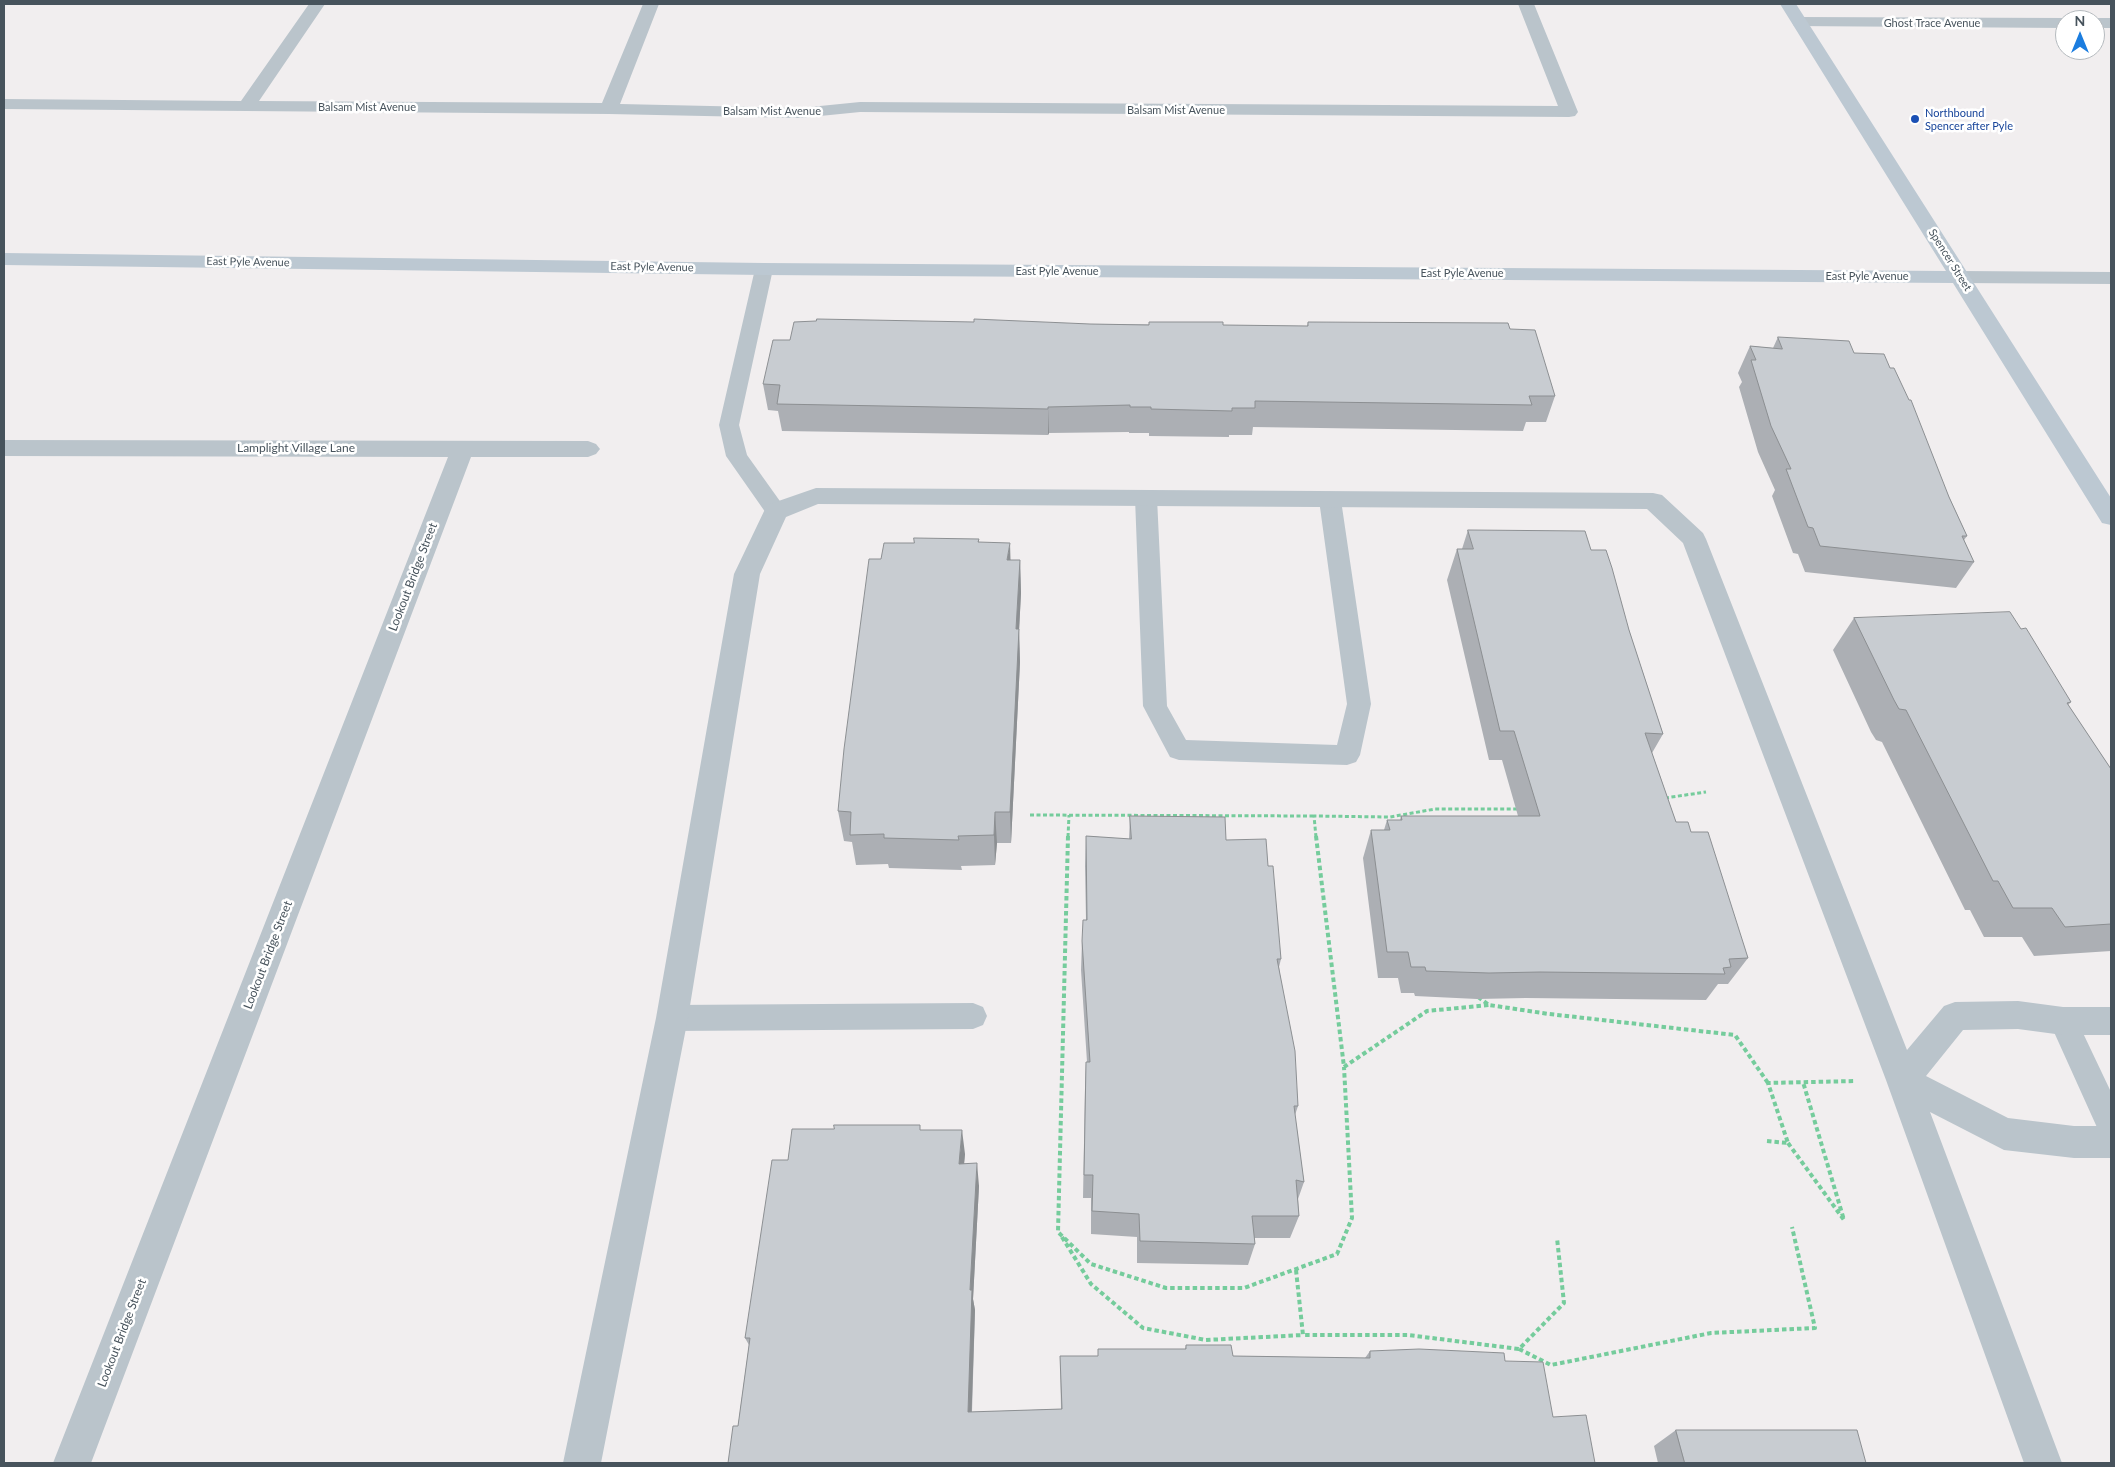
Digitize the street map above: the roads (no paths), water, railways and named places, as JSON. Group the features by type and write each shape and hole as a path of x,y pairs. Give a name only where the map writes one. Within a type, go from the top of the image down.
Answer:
{"street":[{"path":"246,106 318,4"},
{"path":"609,109 651,4"},
{"name":"Balsam Mist Avenue","path":"4,104 609,109 800,113 860,108 1569,112 1526,4"},
{"name":"Spencer Street","path":"1788,4 2111,517"},
{"name":"Ghost Trace Avenue","path":"1800,22 2055,23"},
{"name":"East Pyle Avenue","path":"4,259 764,268 2111,278"},
{"path":"4,470 11,448"},
{"name":"Lamplight Village Lane","path":"11,448 588,449"},
{"name":"Lookout Bridge Street","path":"72,1463 463,448"},
{"path":"582,1463 672,1018 747,574 776,511 816,496 1653,501 1694,539 1902,1080 2044,1463"},
{"path":"1902,1080 1954,1016 2018,1015 2063,1021 2111,1022"},
{"path":"1902,1080 2004,1134 2074,1142 2111,1142"}],"lane":[{"path":"764,268 729,425 737,456 776,511"},
{"path":"1146,498 1155,706 1179,750 1347,754 1359,704 1330,500"},
{"path":"672,1018 974,1016"},
{"path":"2063,1021 2111,1124"}],"place":[{"name":"Northbound Spencer after Pyle","path":"1915,119"}]}
